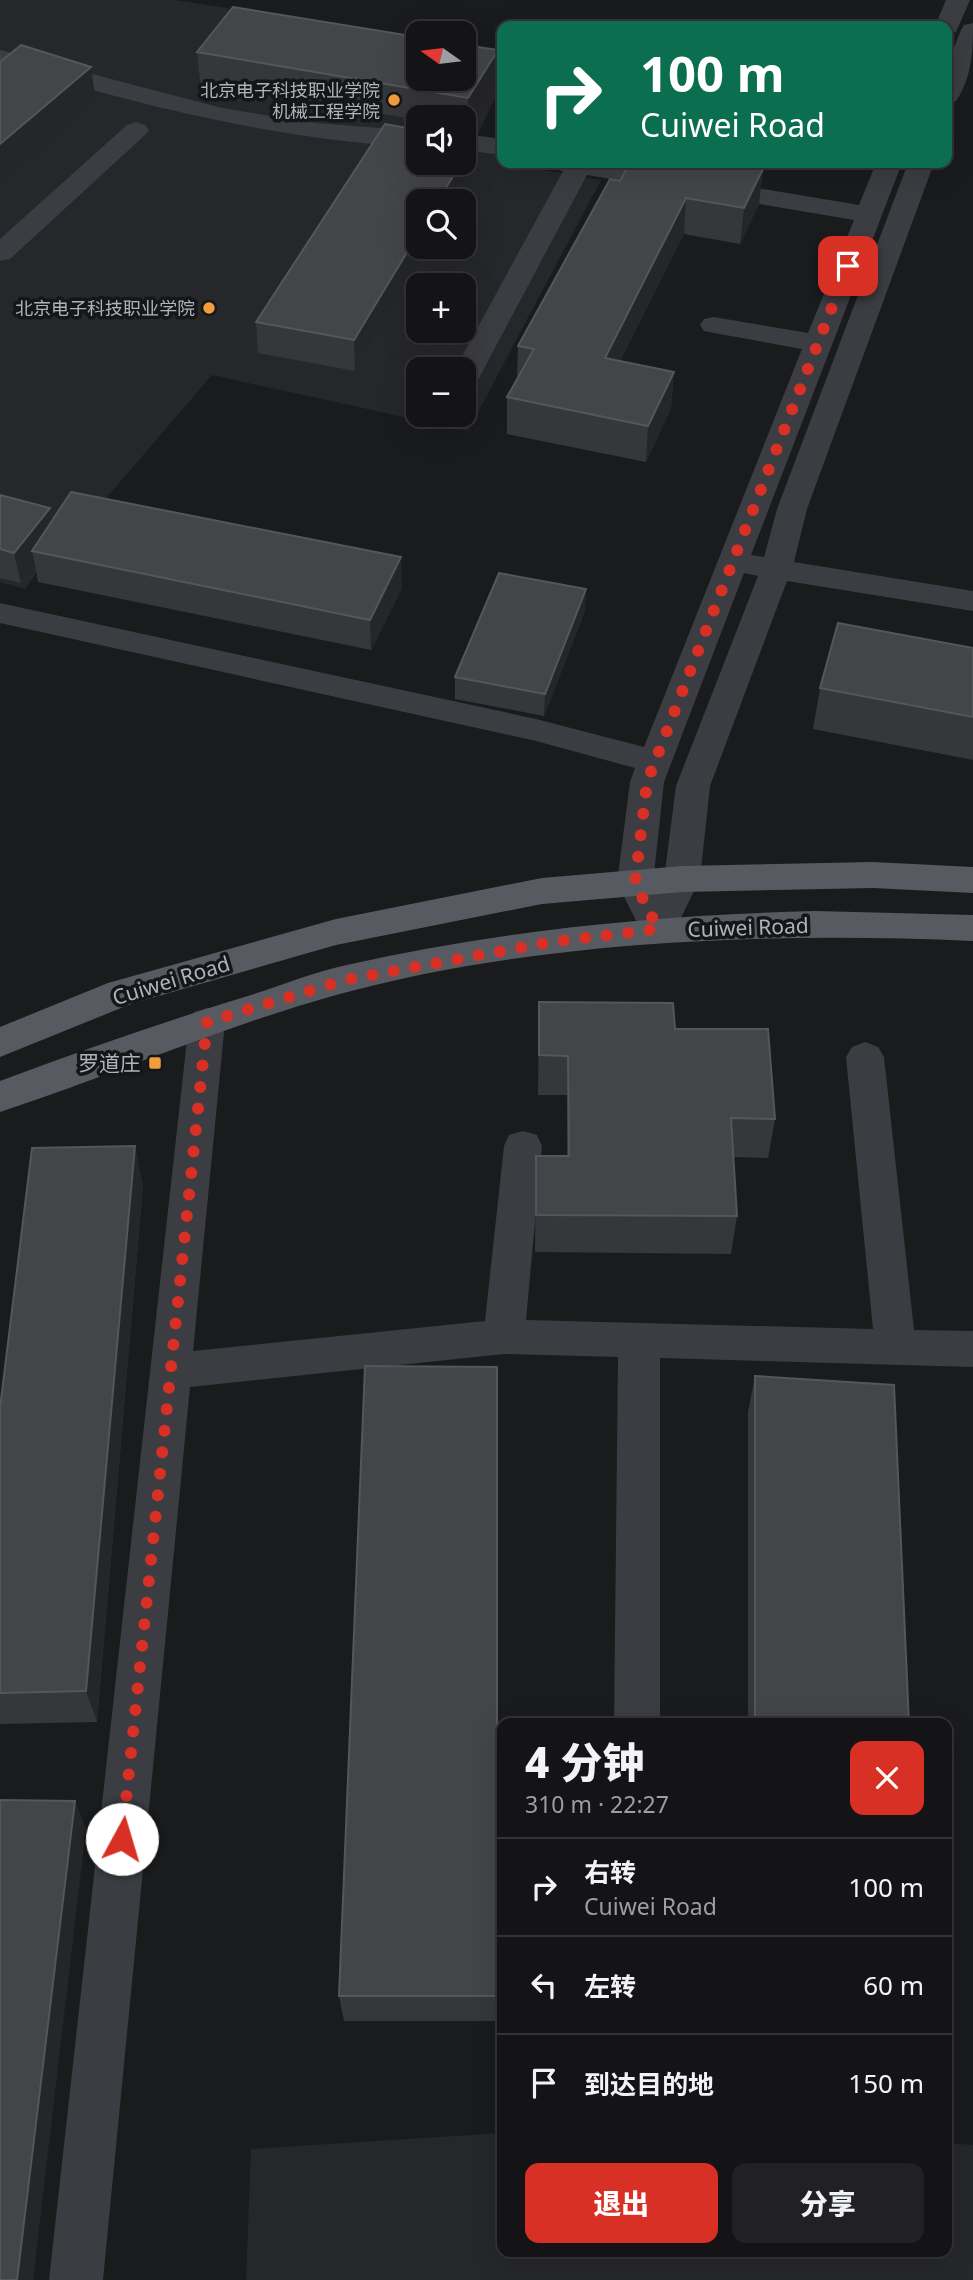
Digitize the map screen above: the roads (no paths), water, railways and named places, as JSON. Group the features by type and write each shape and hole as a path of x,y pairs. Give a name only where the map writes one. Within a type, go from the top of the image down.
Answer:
{"main road":[{"name":"Cuiwei Road","path":"0,1043 121,993 336,932 542,891 682,879 873,875 973,880"},
{"name":"Cuiwei Road","path":"0,1097 157,1037 345,980 551,942 658,929 877,922 973,928"}],"street":[{"path":"949,21 958,0"},
{"path":"952,83 973,30"},
{"path":"0,57 168,103 253,122 354,135 406,138"},
{"path":"476,62 497,65"},
{"path":"0,253 136,130"},
{"path":"476,144 497,146"},
{"path":"475,357 568,168"},
{"path":"594,168 868,214"},
{"path":"658,929 635,883 647,782 887,168"},
{"path":"658,929 682,879 693,786 776,570 792,509 919,168"},
{"path":"714,325 817,343"},
{"path":"732,561 973,601"},
{"path":"0,613 536,730 655,762"},
{"path":"76,2280 207,1022"},
{"path":"865,1057 895,1347"},
{"path":"504,1337 523,1146"},
{"path":"171,1371 504,1337 973,1349"},
{"path":"637,1718 639,1341"}],"place":[{"name":"北京电子科技职业学院 机械工程学院","path":"394,100"},
{"name":"北京电子科技职业学院","path":"209,308"},
{"name":"罗道庄","path":"155,1063"}]}
